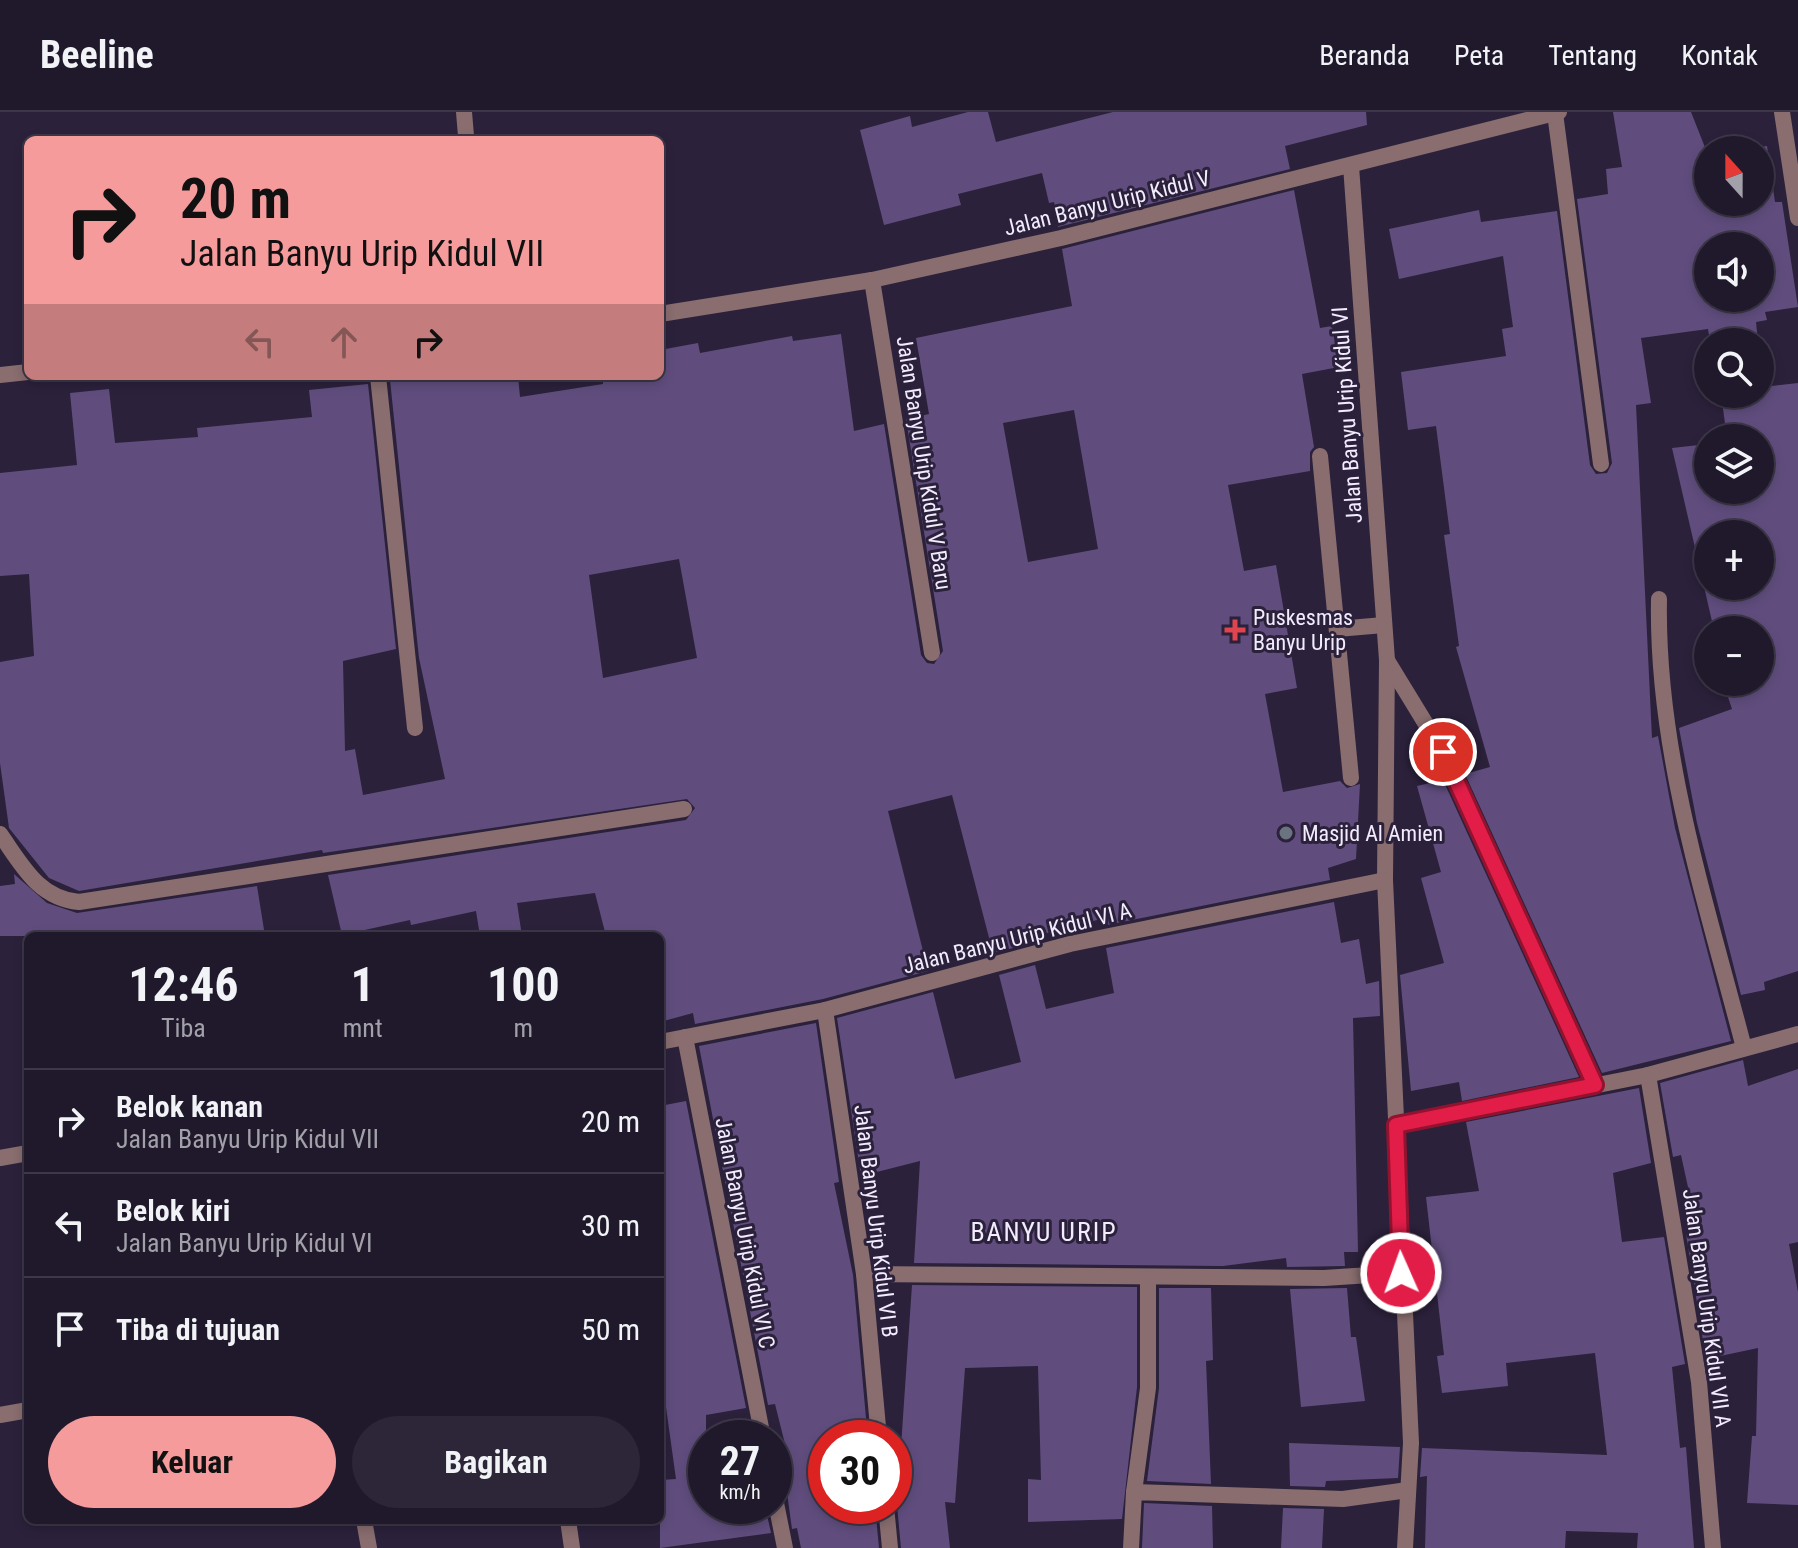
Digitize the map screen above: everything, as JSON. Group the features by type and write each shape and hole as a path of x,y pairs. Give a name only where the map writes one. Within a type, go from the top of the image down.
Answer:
{"street":[{"path":"464,112 466,136"},
{"path":"1557,112 1601,464"},
{"name":"Jalan Banyu Urip Kidul V","path":"664,313 872,280 1061,238 1557,112"},
{"path":"1782,112 1798,218"},
{"name":"Jalan Banyu Urip Kidul VI","path":"1351,166 1387,660 1385,880 1411,1443 1405,1548"},
{"name":"Jalan Banyu Urip Kidul V Baru","path":"872,280 932,653"},
{"path":"0,375 24,372"},
{"path":"378,380 415,728"},
{"path":"1320,456 1351,778"},
{"path":"1659,599 1658,651 1676,784 1744,1048"},
{"path":"1337,629 1384,625"},
{"name":"Jalan Banyu Urip Kidul VI","path":"1387,660 1443,752 1595,1085"},
{"path":"0,834 37,885 59,900 79,902 684,809"},
{"name":"Jalan Banyu Urip Kidul VI A","path":"664,1041 825,1010 1070,944 1385,880"},
{"name":"Jalan Banyu Urip Kidul VI B","path":"825,1010 864,1274 877,1420"},
{"path":"1396,1125 1648,1075 1798,1034"},
{"name":"Jalan Banyu Urip Kidul VI C","path":"685,1037 759,1420"},
{"name":"Jalan Banyu Urip Kidul VII A","path":"1648,1075 1699,1382 1713,1548"},
{"path":"0,1158 24,1154"},
{"path":"864,1274 1324,1278 1401,1273"},
{"path":"1131,1548 1134,1492 1148,1388 1148,1278"},
{"path":"0,1415 24,1411"},
{"path":"1134,1492 1343,1499 1408,1490"},
{"path":"365,1524 369,1548"},
{"path":"569,1524 572,1548"},
{"path":"780,1524 785,1548"},
{"path":"888,1524 890,1548"}],"building":[{"path":"968,112 988,112 996,142 1113,112 1366,112 1367,125 1285,146 1290,169 1058,227 1054,202 1049,203 1042,173 958,194 961,205 884,225 860,130 910,116 912,127"},
{"path":"1613,112 1691,112 1700,136 1694,136 1694,216 1774,216 1774,195 1775,202 1782,202 1798,307 1774,311 1774,232 1694,232 1694,312 1765,312 1767,320 1756,322 1757,328 1694,328 1694,331 1641,338 1651,403 1636,405 1652,738 1658,736 1675,828 1731,1041 1602,1073 1465,774 1490,767 1456,647 1459,646 1444,535 1450,534 1436,426 1408,430 1401,372 1506,356 1502,329 1513,327 1503,256 1399,279 1389,229 1479,210 1481,222 1557,211 1590,465 1596,474 1607,473 1612,463 1577,199 1608,194 1606,169 1622,167"},
{"path":"1294,190 1320,328 1332,326 1339,367 1302,374 1314,447 1310,452 1310,471 1228,485 1244,571 1276,565 1297,688 1265,694 1283,792 1340,781 1347,788 1360,784 1356,859 1328,868 1330,880 1102,926 1101,919 1028,938 1029,944 993,953 952,795 888,811 928,971 823,999 695,1024 693,1013 664,1021 664,932 605,932 595,893 517,903 521,932 479,932 476,911 411,925 410,920 356,932 341,932 328,875 686,820 695,808 687,799 323,853 322,850 79,891 49,878 9,828 0,763 0,662 34,656 29,574 0,576 0,473 77,465 70,393 109,389 115,443 198,437 197,428 312,417 309,390 368,384 396,649 343,661 345,751 355,749 363,795 445,779 419,658 390,380 518,380 520,397 603,384 603,380 664,380 664,349 698,343 700,353 792,336 793,341 841,334 854,431 884,424 921,655 927,663 934,664 943,651 906,419 929,414 916,338 1072,306 1062,249","holes":["1074,410 1098,549 1028,562 1003,423","679,559 697,658 603,678 589,575"]},
{"path":"1798,383 1798,971 1764,982 1765,990 1741,995 1697,823 1679,728 1732,709 1728,696 1774,696 1774,616 1711,616 1707,600 1774,600 1774,520 1694,520 1694,543 1672,448 1694,446 1694,504 1774,504 1774,424 1725,424 1723,408 1774,408 1774,386"},
{"path":"1443,780 1579,1077 1462,1101 1459,1082 1411,1091 1400,975 1444,963 1421,878 1441,872 1417,786"},
{"path":"14,874 47,903 77,913 257,886 264,932 24,932 24,936 0,936 0,886 15,884"},
{"path":"1334,902 1341,943 1359,939 1366,984 1379,981 1380,1016 1353,1018 1358,1252 1344,1252 1345,1266 1287,1267 1286,1258 1223,1266 914,1263 920,1161 861,1176 837,1018 933,992 955,1079 1021,1062 999,975 1035,965 1046,1009 1114,993 1106,948"},
{"path":"816,1023 839,1182 834,1183 853,1275 866,1420 808,1420 808,1524 877,1524 879,1548 801,1548 797,1528 792,1529 792,1420 779,1420 775,1404 768,1405 699,1046"},
{"path":"1743,1060 1748,1086 1798,1069 1798,1242 1789,1244 1798,1292 1798,1505 1747,1503 1752,1436 1756,1436 1758,1348 1706,1359 1686,1234 1698,1233 1681,1155 1673,1157 1660,1083"},
{"path":"1639,1088 1651,1163 1613,1173 1622,1242 1664,1237 1685,1364 1672,1367 1680,1448 1686,1447 1694,1548 1637,1548 1638,1533 1566,1531 1565,1548 1425,1548 1427,1476 1420,1477 1422,1448 1607,1455 1595,1353 1506,1363 1508,1386 1442,1393 1437,1356 1444,1355 1426,1197 1479,1191 1466,1122"},
{"path":"686,1101 746,1408 706,1415 706,1420 688,1420 688,1524 769,1524 771,1533 660,1548 660,1524 664,1524 664,1480 676,1479 664,1393 664,1105"},
{"path":"912,1285 1137,1287 1137,1387 1122,1519 1028,1522 1028,1479 1041,1480 1038,1366 965,1368 955,1503 945,1502 950,1548 901,1548 899,1524 912,1524 912,1420 903,1420"},
{"path":"1159,1288 1211,1288 1213,1360 1206,1361 1211,1484 1147,1481 1159,1388"},
{"path":"1347,1288 1351,1337 1356,1337 1365,1401 1301,1407 1290,1289"},
{"path":"1289,1443 1400,1447 1398,1478 1326,1481 1325,1487 1290,1486"},
{"path":"1144,1503 1212,1506 1213,1548 1142,1548"},
{"path":"1283,1508 1324,1509 1322,1548 1281,1548"}],"place":[{"name":"Puskesmas Banyu Urip","path":"1235,630"},
{"name":"Masjid Al Amien","path":"1286,833"}],"district":[{"name":"BANYU URIP","path":"1044,1232"}],"route":[{"path":"1401,1273 1396,1125 1595,1085 1494,857 1443,752"}]}
